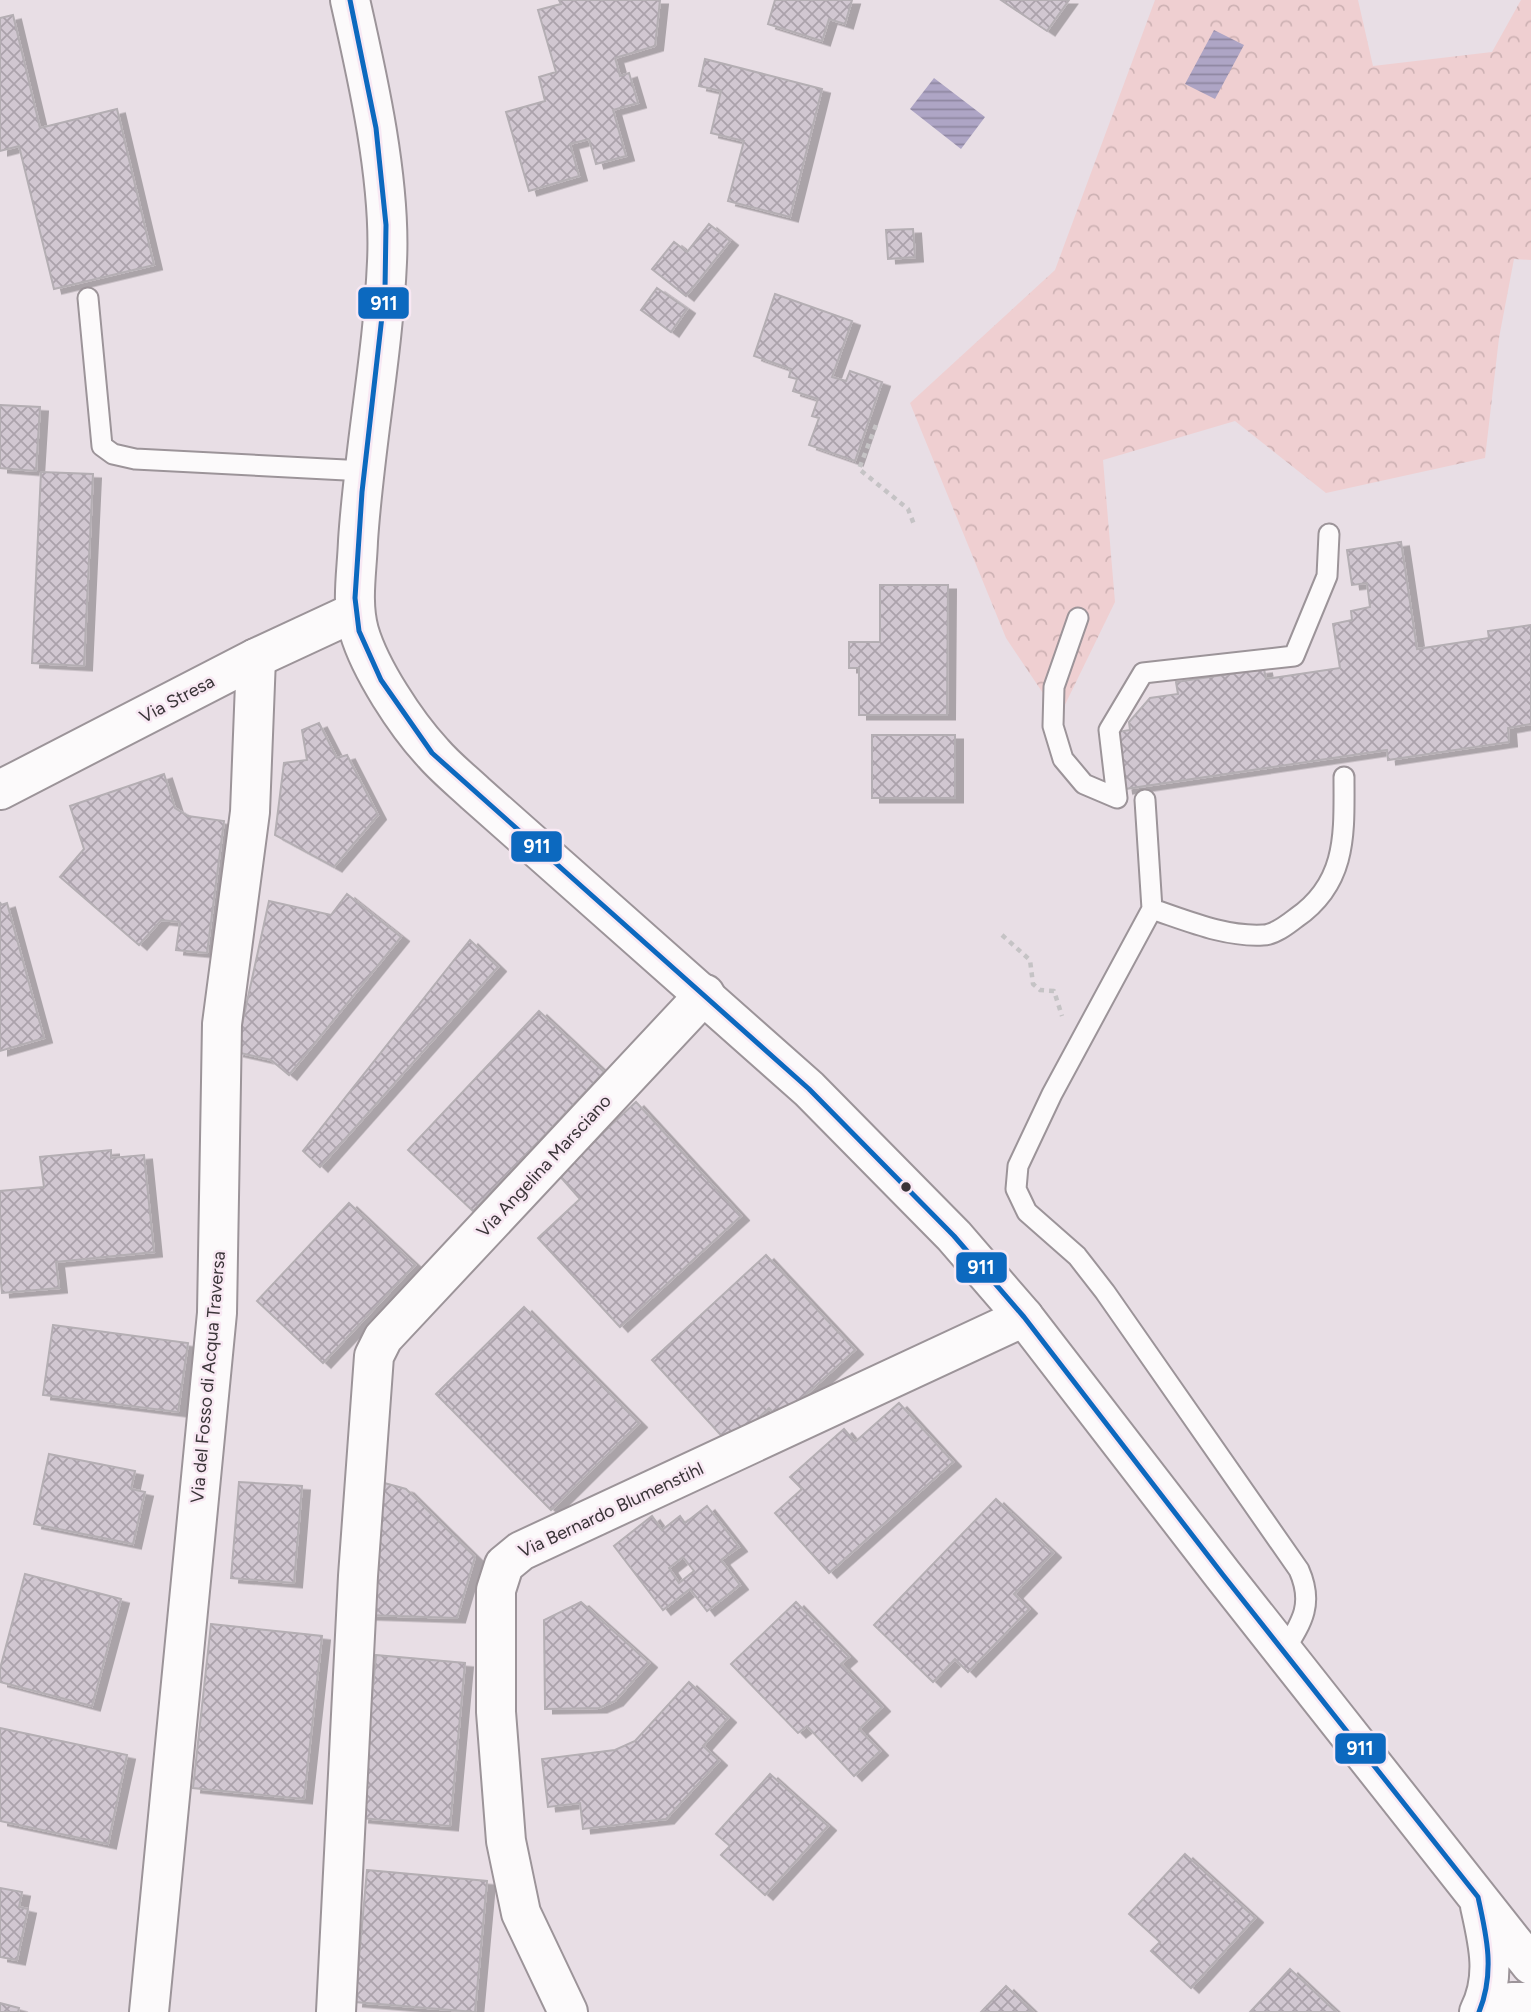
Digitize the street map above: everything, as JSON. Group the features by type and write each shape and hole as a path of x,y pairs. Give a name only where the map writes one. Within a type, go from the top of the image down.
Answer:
{"street":[{"path":"350,0 378,148 387,225 386,284 365,471 355,612 369,654 403,715 432,753 810,1089 954,1236 1024,1317 1531,1965"},
{"name":"Via Stresa","path":"0,790 256,658 355,612"},
{"name":"Via del Fosso di Acqua Traversa","path":"149,2012 217,1313 222,1024 250,812 256,658"},
{"name":"Via Angelina Marsciano","path":"336,2012 356,1612 374,1356 383,1338 705,994"},
{"name":"Via Bernardo Blumenstihl","path":"568,2012 521,1913 509,1863 499,1763 495,1665 496,1590 504,1565 521,1551 1024,1317"},
{"path":"1478,1897 1489,1944 1490,1967 1488,1991 1479,2012"},
{"path":"1488,2012 1512,2002 1531,2002"}],"lane":[{"path":"88,298 102,446 108,452 135,459 365,471"},
{"path":"1078,618 1054,687 1053,726 1063,759 1084,784 1117,798 1108,730 1143,673 1294,656 1326,576 1329,534"},
{"path":"1152,909 1217,930 1266,935 1307,911 1325,889 1336,868 1343,844 1344,777"},
{"path":"1145,800 1152,909 1052,1094 1018,1166 1016,1189 1027,1212 1077,1255 1105,1292 1299,1570 1307,1588 1302,1623 1284,1651"}],"path":[{"path":"876,425 859,469 908,509 915,527"},
{"path":"1002,934 1030,960 1033,984 1040,990 1054,991 1063,1026 1077,1047"}],"green space":[{"path":"1155,0 1358,0 1373,66 1492,52 1521,0 1531,0 1531,260 1514,259 1499,338 1485,458 1326,493 1235,421 1103,460 1115,602 1059,717 1006,638 910,403 1055,270"}],"shaded area":[{"path":"1214,30 1244,45 1215,99 1185,84"},
{"path":"934,78 985,117 961,149 910,109"}],"building":[{"path":"559,0 660,0 655,46 615,58 620,76 629,73 638,103 613,110 626,156 596,164 589,139 570,144 579,176 529,191 506,112 545,101 539,77 556,72 538,10 561,4"},
{"path":"775,0 852,0 845,24 829,19 822,41 768,24"},
{"path":"1001,0 1069,0 1047,31"},
{"path":"13,15 40,128 117,109 154,265 54,289 19,146 0,151 0,18"},
{"path":"705,59 822,89 790,217 728,201 744,141 711,133 721,91 699,86"},
{"path":"709,224 730,241 686,296 652,269 674,242 687,252"},
{"path":"913,229 915,257 888,259 886,230"},
{"path":"657,288 687,309 671,332 641,310"},
{"path":"775,294 852,321 832,377 846,381 850,371 882,382 855,461 809,445 819,418 812,416 818,399 793,391 797,379 789,377 791,369 754,356"},
{"path":"0,405 40,407 36,471 0,468"},
{"path":"41,472 93,474 84,666 32,663"},
{"path":"1401,542 1417,649 1489,638 1488,631 1531,625 1531,724 1508,728 1509,742 1388,760 1387,750 1125,789 1117,732 1130,730 1129,722 1150,698 1178,694 1176,682 1264,669 1266,679 1340,668 1333,624 1352,620 1351,611 1370,607 1367,583 1352,585 1347,550"},
{"path":"880,585 948,585 947,715 859,715 859,668 849,668 849,642 880,642"},
{"path":"319,723 337,758 347,755 378,815 334,867 275,835 284,763 307,760 302,730"},
{"path":"872,735 955,735 955,798 872,798"},
{"path":"164,774 175,808 188,816 224,821 207,953 176,950 180,922 161,920 139,945 60,877 84,849 70,806"},
{"path":"347,894 401,937 289,1075 271,1060 236,1052 269,901 331,915"},
{"path":"0,902 1,905 7,903 44,1038 0,1051"},
{"path":"470,940 498,967 320,1167 303,1151"},
{"path":"539,1011 604,1072 473,1211 408,1150"},
{"path":"636,1102 741,1216 620,1327 538,1238 580,1199 558,1174"},
{"path":"111,1150 111,1158 144,1155 154,1252 56,1262 59,1288 2,1293 0,1191 44,1187 40,1157"},
{"path":"349,1203 415,1265 323,1363 257,1301"},
{"path":"766,1255 855,1350 779,1419 769,1408 730,1445 652,1360"},
{"path":"524,1307 639,1423 551,1510 436,1394"},
{"path":"53,1325 188,1343 178,1412 43,1395"},
{"path":"899,1403 953,1462 829,1573 775,1513 802,1489 790,1477 844,1429 855,1442"},
{"path":"49,1454 135,1471 131,1489 145,1492 133,1544 34,1524"},
{"path":"377,1481 406,1489 475,1557 457,1618 366,1615"},
{"path":"239,1482 302,1486 294,1583 231,1578"},
{"path":"996,1499 1053,1553 1014,1594 1029,1609 968,1672 955,1659 933,1682 874,1625"},
{"path":"707,1506 739,1547 721,1560 740,1585 707,1611 690,1589 663,1610 614,1546 652,1516 662,1530 680,1516 685,1523","holes":["683,1557 694,1571 679,1583 669,1568"]},
{"path":"25,1574 121,1599 92,1706 0,1682 0,1669"},
{"path":"581,1602 649,1663 615,1701 599,1708 545,1709 544,1620"},
{"path":"796,1602 849,1657 841,1664 882,1707 859,1729 880,1751 854,1776 807,1726 798,1733 731,1664"},
{"path":"211,1624 322,1636 304,1799 193,1788"},
{"path":"376,1655 465,1663 450,1826 361,1818"},
{"path":"689,1682 728,1718 703,1746 719,1761 666,1819 583,1829 580,1803 548,1807 542,1759 615,1750 635,1741"},
{"path":"0,1728 127,1755 108,1844 0,1821"},
{"path":"770,1774 828,1826 765,1895 721,1855 730,1846 716,1834"},
{"path":"1185,1854 1255,1918 1191,1988 1151,1951 1160,1942 1129,1914"},
{"path":"367,1870 487,1881 475,2012 355,2002"},
{"path":"0,1888 22,1892 19,1907 28,1909 17,1960 0,1957"},
{"path":"1290,1969 1336,2012 1250,2012"},
{"path":"1006,1986 1033,2012 981,2012"},
{"path":"0,2003 19,2008 18,2012 0,2012"}],"transit line":[{"name":"911","path":"350,0 376,128 386,225 385,290 362,492 355,598 359,631 381,680 432,753 809,1089 954,1236 1024,1317 1223,1575 1478,1897 1488,1955 1487,1983 1479,2012"}]}
